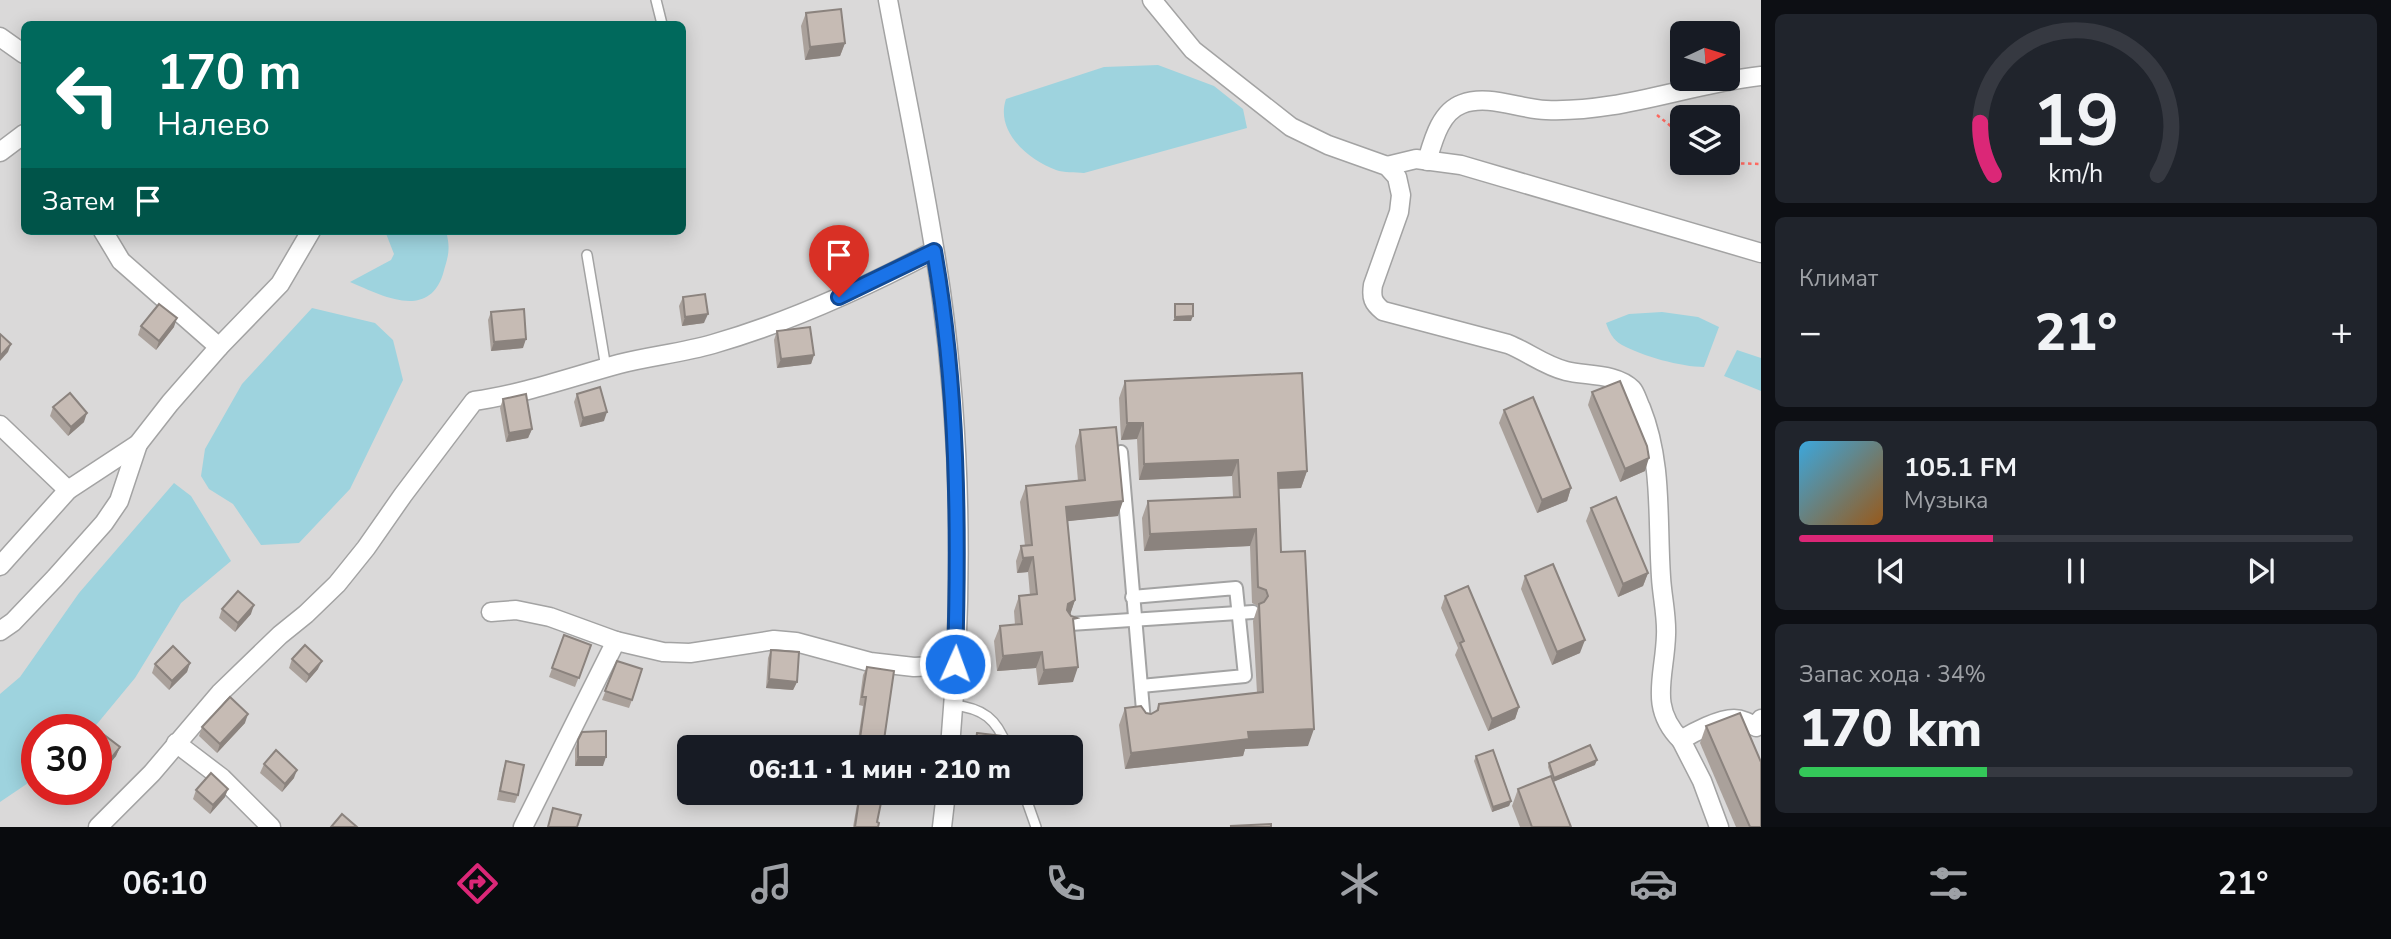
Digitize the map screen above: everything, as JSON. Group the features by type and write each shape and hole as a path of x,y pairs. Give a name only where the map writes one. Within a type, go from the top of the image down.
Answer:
{"street":[{"path":"888,0 941,292 953,404 958,565 951,735"},
{"path":"1152,0 1193,50 1291,127 1328,145 1387,166 1397,177 1401,195 1399,212 1371,296 1383,311 1508,344 1545,364 1620,382 1633,390 1644,417 1655,458 1659,489 1661,575 1666,632 1662,711 1668,727 1681,740 1702,780 1719,827"},
{"path":"0,37 21,52"},
{"path":"1427,161 1434,137 1444,119 1460,104 1479,101 1545,110 1595,108 1640,102 1730,80 1761,76"},
{"path":"0,152 21,136"},
{"path":"1387,166 1416,159 1461,165 1761,253"},
{"path":"105,235 121,261 219,347"},
{"path":"0,566 68,491 138,444 170,402 280,284 309,235"},
{"path":"98,827 152,773 220,693 337,584 474,401 514,395 606,368 676,354 729,339 815,308 934,251"},
{"path":"0,425 68,491"},
{"path":"0,631 21,613 104,523 119,501 138,444"},
{"path":"1121,452 1144,722"},
{"path":"1132,597 1236,588 1239,613 1245,676 1141,686"},
{"path":"491,612 516,610 550,617 616,641 663,652 690,653 748,643 785,641 870,662 914,667 955,664"},
{"path":"1070,624 1253,612"},
{"path":"523,827 616,641"},
{"path":"1681,740 1733,719 1756,727 1761,719"},
{"path":"176,743 222,778 271,827"},
{"path":"942,827 945,805"}],"lane":[{"path":"656,0 661,21"},
{"path":"587,255 606,368"},
{"path":"953,705 972,707 988,715 1002,735"},
{"path":"1028,805 1036,827"}],"path":[{"path":"1640,102 1670,126"},
{"path":"1740,163 1761,164"}],"shaded area":[{"path":"0,0 1761,0 1761,827 0,827"}],"water":[{"path":"1158,65 1214,86 1243,109 1247,128 1084,173 1059,171 1035,159 1016,143 1005,122 1006,99 1104,67"},
{"path":"387,235 447,235 448,253 443,274 436,288 426,297 415,301 389,298 350,282 391,260 394,254"},
{"path":"312,308 375,323 393,340 403,380 350,489 299,543 261,545 233,504 209,489 201,476 205,449 242,384"},
{"path":"1662,312 1698,317 1719,327 1704,367 1673,363 1630,349 1614,338 1606,323 1629,314"},
{"path":"1737,350 1761,358 1761,391 1724,376"},
{"path":"174,483 191,496 231,561 181,603 135,678 105,714 21,714 21,788 0,802 0,694 20,677 79,593"}],"building":[{"path":"841,9 845,43 810,47 806,13"},
{"path":"705,294 708,314 685,317 683,297"},
{"path":"159,304 177,318 159,341 141,326"},
{"path":"1175,304 1193,304 1193,316 1175,317"},
{"path":"524,309 526,339 494,342 491,312"},
{"path":"810,327 814,355 781,359 777,331"},
{"path":"0,334 11,344 0,356"},
{"path":"1302,373 1307,471 1278,473 1281,552 1305,551 1314,729 1248,732 1249,739 1131,753 1125,708 1141,706 1146,713 1151,714 1158,710 1159,704 1263,692 1259,604 1268,596 1266,590 1258,587 1256,529 1150,534 1148,501 1240,497 1238,460 1144,464 1143,423 1127,423 1125,381"},
{"path":"1620,381 1647,446 1649,458 1625,469 1592,392"},
{"path":"600,387 607,412 583,418 577,394"},
{"path":"70,393 87,413 71,427 53,407"},
{"path":"526,394 532,429 509,433 503,399"},
{"path":"1533,397 1571,488 1542,500 1504,410"},
{"path":"1116,427 1123,501 1066,507 1075,600 1068,604 1067,610 1071,616 1077,618 1073,619 1078,667 1044,670 1042,652 1003,656 1000,626 1022,624 1019,596 1037,594 1033,557 1023,558 1021,546 1032,545 1026,486 1085,480 1080,430"},
{"path":"1616,497 1648,573 1623,584 1591,508"},
{"path":"1553,564 1585,640 1557,652 1525,576"},
{"path":"1468,586 1519,707 1492,719 1460,643 1464,641 1445,596"},
{"path":"238,591 254,605 238,623 222,609"},
{"path":"564,635 591,645 579,678 552,668"},
{"path":"305,645 322,661 309,675 292,659"},
{"path":"173,646 190,663 172,681 155,664"},
{"path":"771,650 799,652 797,682 769,679"},
{"path":"617,661 642,669 632,700 605,691"},
{"path":"867,667 894,671 885,735 860,735 866,697 862,697"},
{"path":"230,697 248,714 220,744 202,727"},
{"path":"1740,713 1761,762 1761,827 1750,827 1706,726"},
{"path":"606,731 606,757 578,757 578,740 582,732"},
{"path":"112,741 120,747 112,757"},
{"path":"1590,745 1597,760 1554,778 1549,763"},
{"path":"276,750 297,770 285,784 264,764"},
{"path":"1493,750 1511,801 1493,807 1476,756"},
{"path":"506,761 524,765 518,795 500,791"},
{"path":"211,773 228,789 213,805 196,790"},
{"path":"1551,776 1571,827 1532,827 1518,789"},
{"path":"858,805 881,805 878,827 855,827"},
{"path":"553,808 581,815 577,827 548,827"},
{"path":"342,814 357,827 331,827"},
{"path":"1271,824 1271,827 1230,826"}],"route":[{"path":"839,297 934,251 953,404 958,565 955,664"}]}
